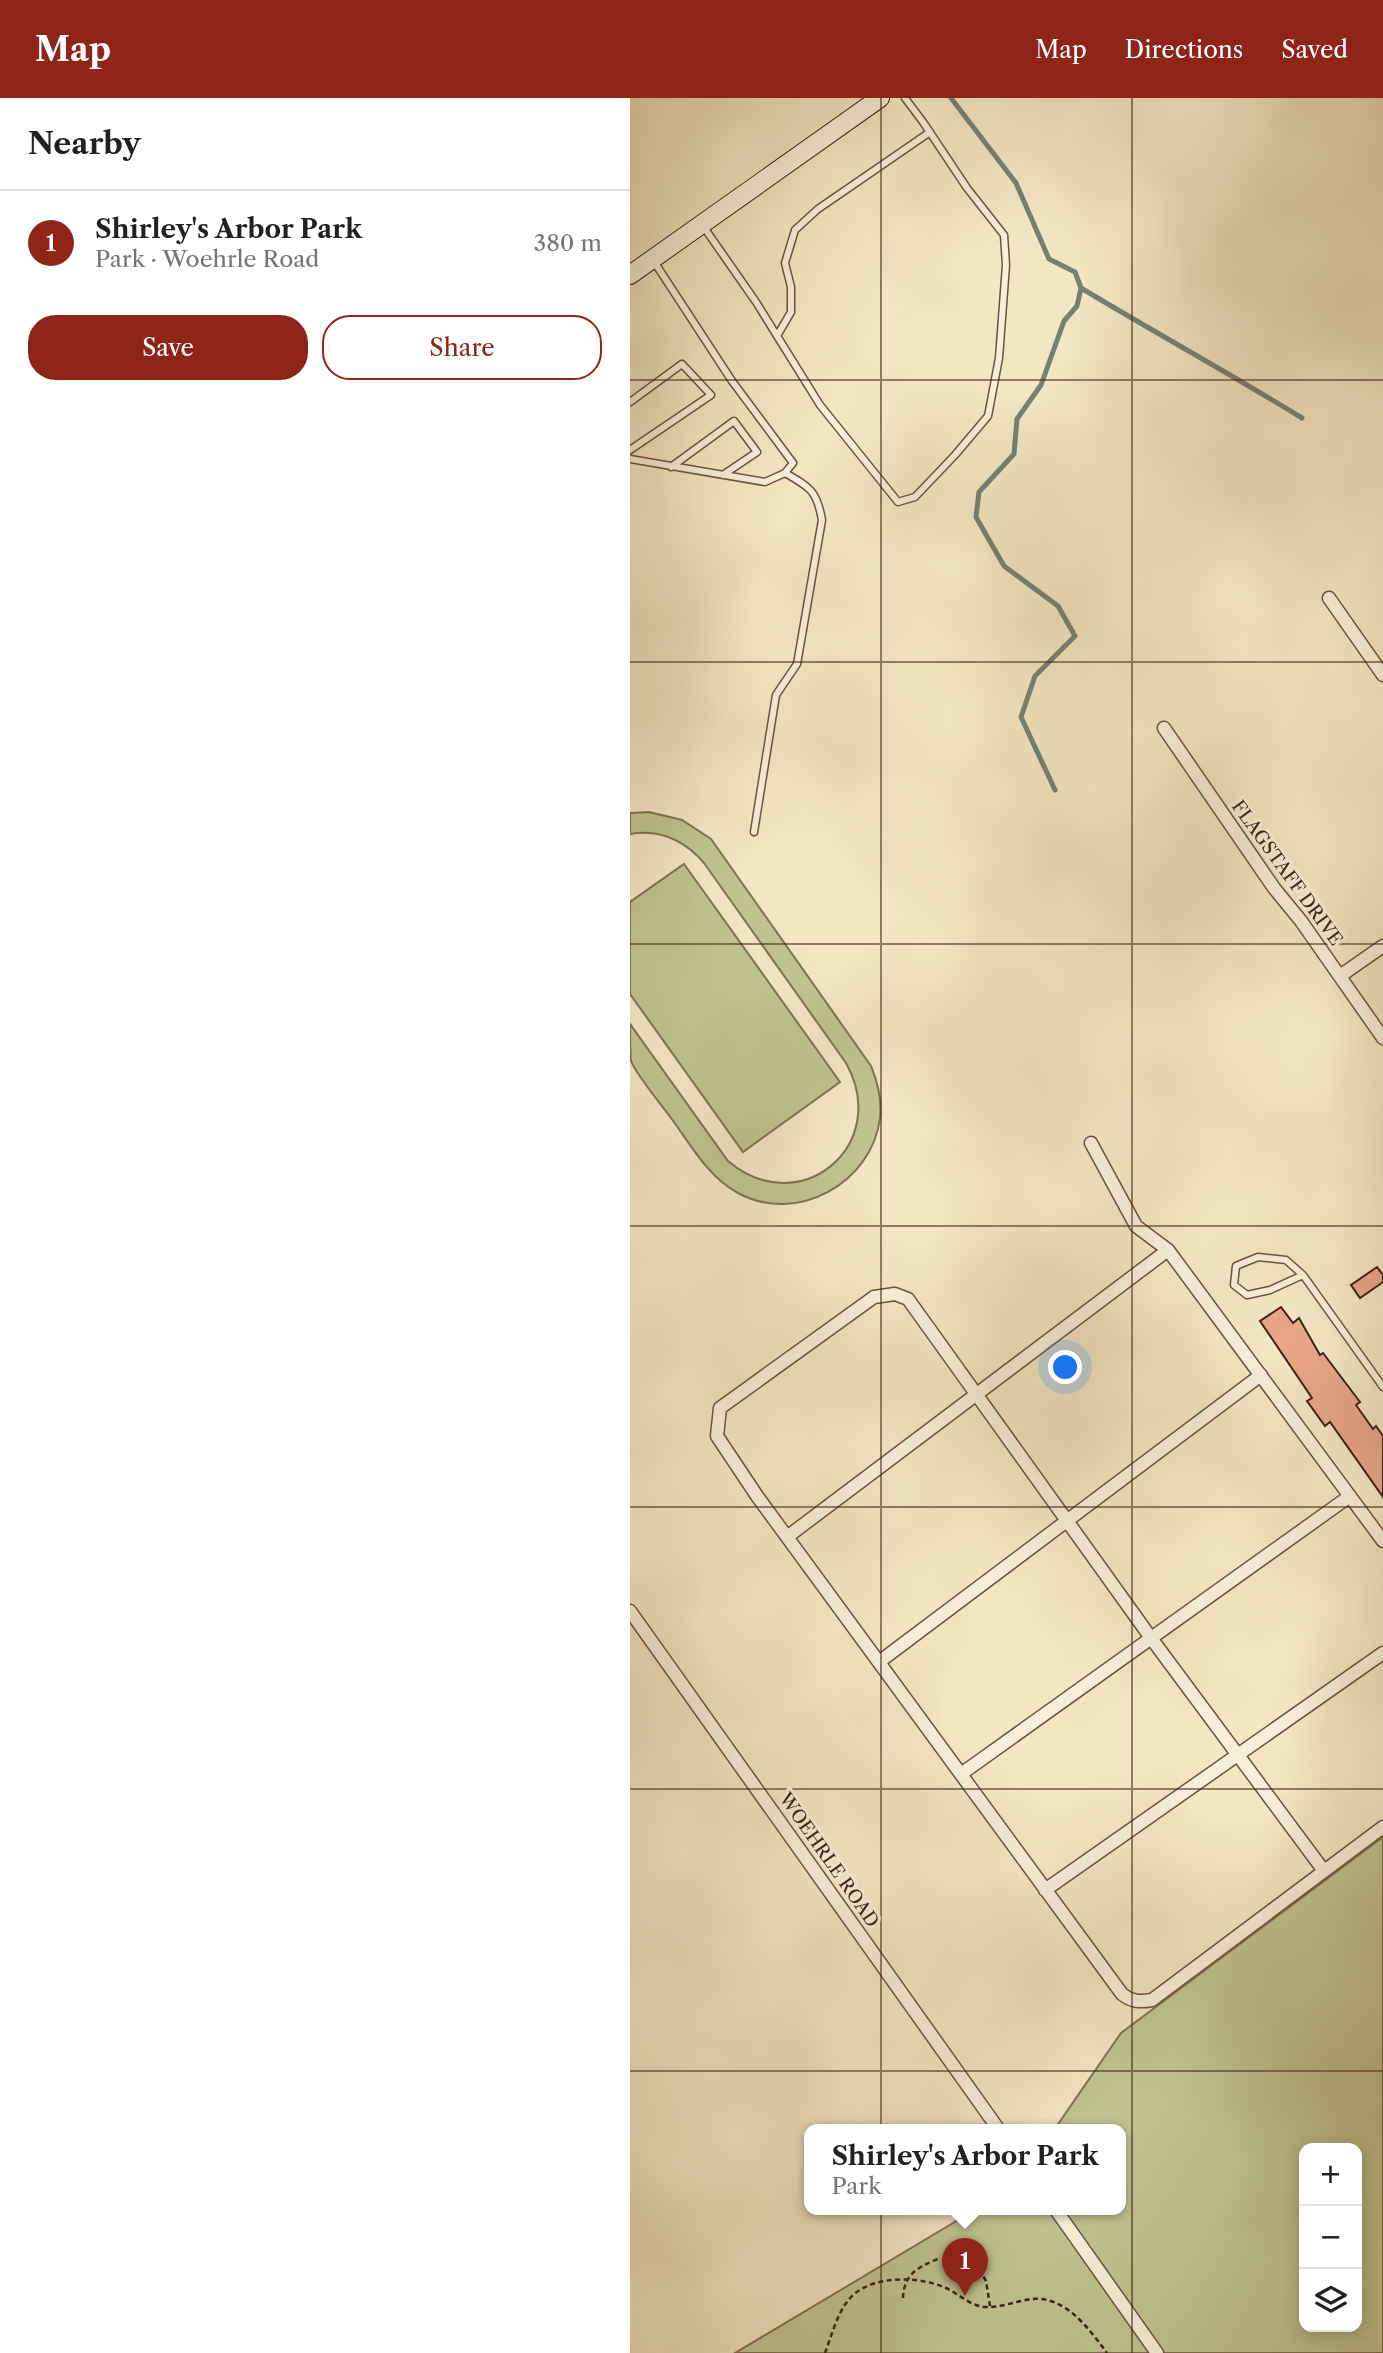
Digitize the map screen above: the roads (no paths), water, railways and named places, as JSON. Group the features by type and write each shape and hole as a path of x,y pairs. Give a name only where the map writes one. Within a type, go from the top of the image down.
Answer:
{"main road":[{"path":"630,275 880,98"}],"street":[{"path":"1329,598 1383,674"},
{"name":"FLAGSTAFF DRIVE","path":"1164,728 1274,888 1301,921 1383,1038"},
{"path":"1340,976 1383,946"},
{"path":"1091,1143 1136,1226 1168,1250 1383,1541"},
{"path":"787,1537 1168,1250"},
{"path":"1324,1871 1151,1638 908,1299 895,1294 874,1297 723,1404 720,1408 717,1436 787,1537 1128,1999 1139,2002 1152,2000 1383,1827"},
{"path":"879,1662 1261,1375"},
{"path":"961,1774 1350,1496"},
{"name":"WOEHRLE ROAD","path":"630,1611 995,2124"},
{"path":"1045,1890 1383,1653"},
{"path":"1060,2215 1157,2353"}],"lane":[{"path":"702,224 820,405 898,502 915,497 988,416 999,358 1006,265 1004,235 967,188 905,98"},
{"path":"777,336 791,312 791,287 785,263 795,230 818,209 930,132"},
{"path":"630,459 765,482 785,474 793,463 732,381 652,260"},
{"path":"630,402 682,364 711,395 630,450"},
{"path":"671,467 734,421 757,452 723,475"},
{"path":"754,832 776,695 797,664 822,520 819,502 810,488 785,474"},
{"path":"1303,1275 1270,1290 1247,1295 1234,1285 1236,1266 1258,1257 1286,1259 1303,1275 1383,1387"}],"waterway":[{"path":"951,98 1016,183 1049,259 1075,272 1081,288 1077,306 1064,321 1041,385 1017,419 1014,454 979,492 976,517 1004,566 1058,606 1075,636 1035,676 1021,717 1055,790"},
{"path":"1081,288 1302,418"}],"place":[{"name":"Shirley's Arbor Park","path":"965,2296"}]}
